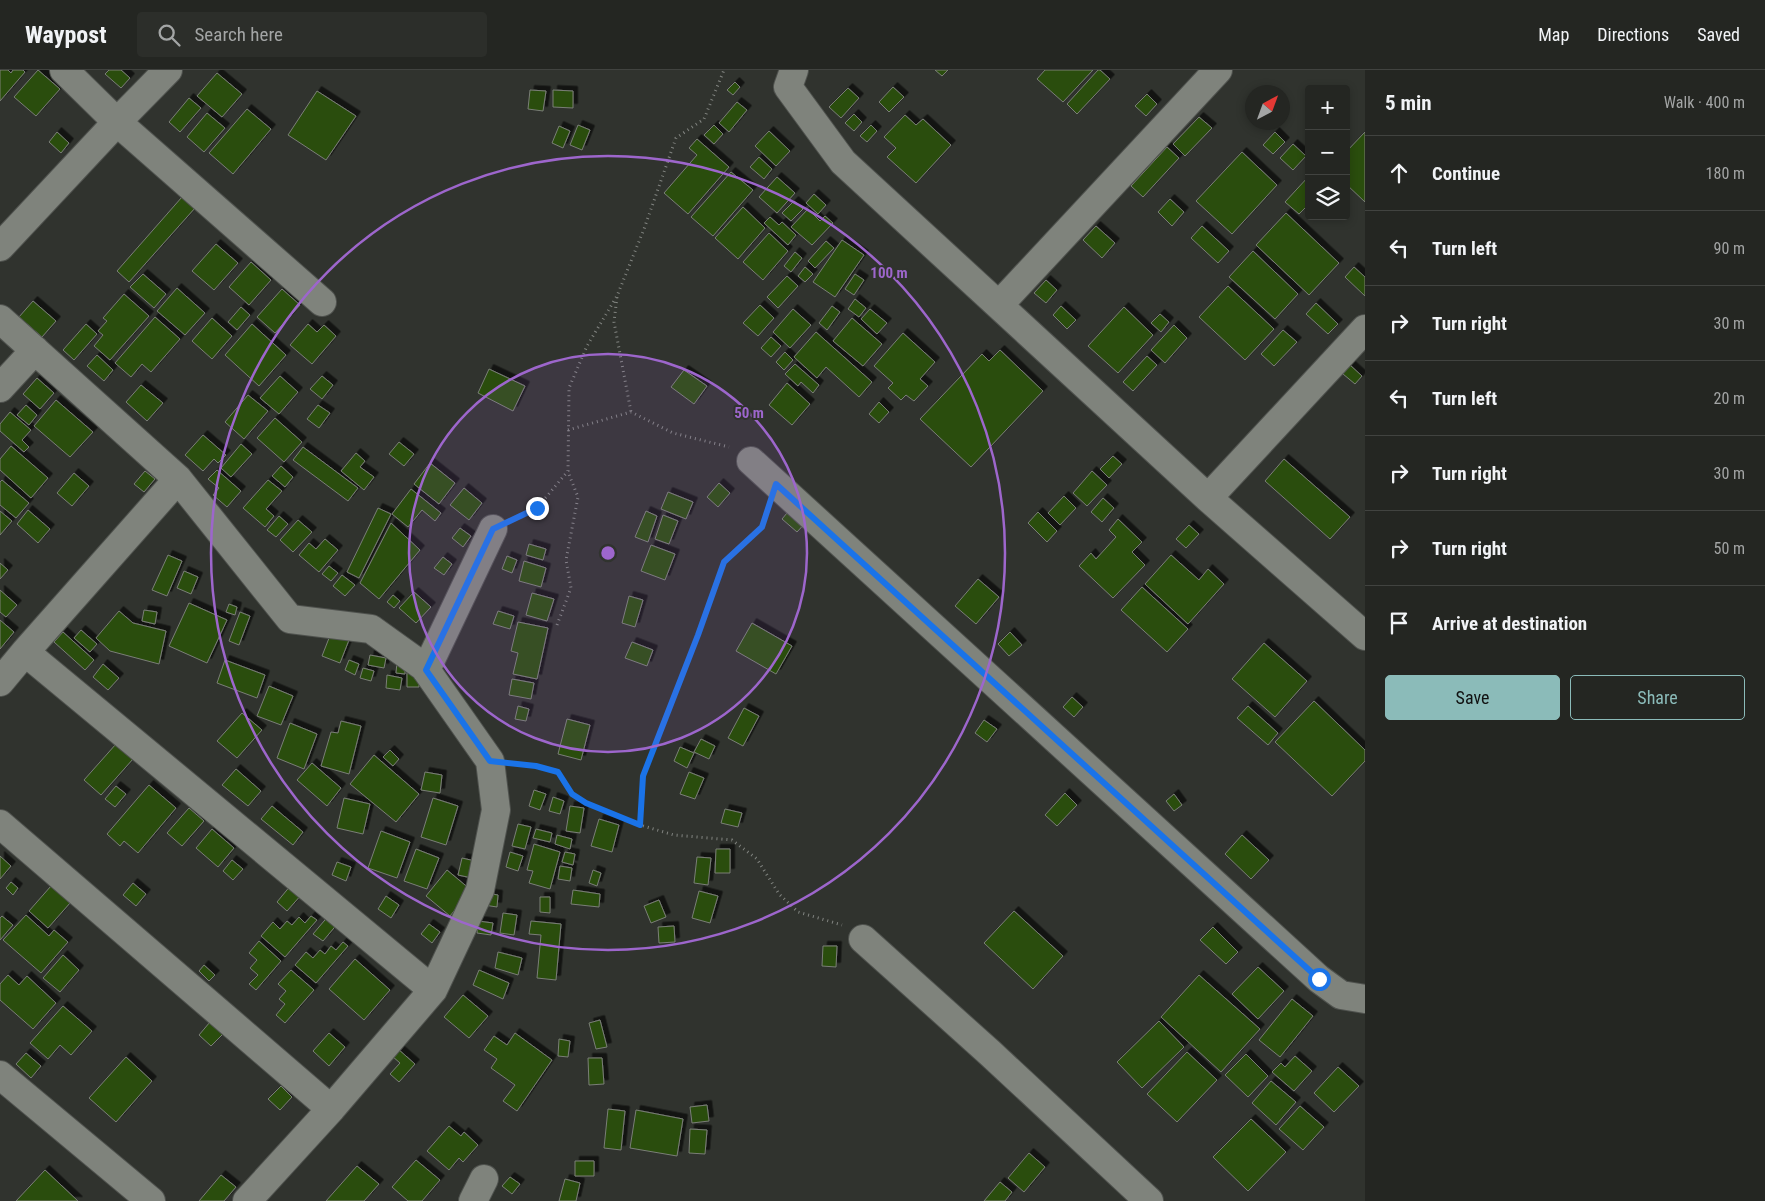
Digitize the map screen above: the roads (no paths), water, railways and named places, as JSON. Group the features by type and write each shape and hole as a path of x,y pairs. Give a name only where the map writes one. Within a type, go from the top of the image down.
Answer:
{"street":[{"path":"64,70 116,122 322,302"},
{"path":"0,247 116,122 168,70"},
{"path":"999,305 1218,70"},
{"path":"784,76 843,162 1208,498 1365,636"},
{"path":"0,320 178,479 290,619 371,629 426,670 490,761 496,810 480,890 433,990 331,1109 247,1201"},
{"path":"1208,498 1365,329"},
{"path":"0,388 35,350"},
{"path":"751,460 1319,979 1341,995 1365,999"},
{"path":"0,682 178,479"},
{"path":"426,670 493,529"},
{"path":"25,652 433,990"},
{"path":"0,824 331,1109"},
{"path":"864,939 1149,1201"},
{"path":"0,1076 151,1201"}]}
